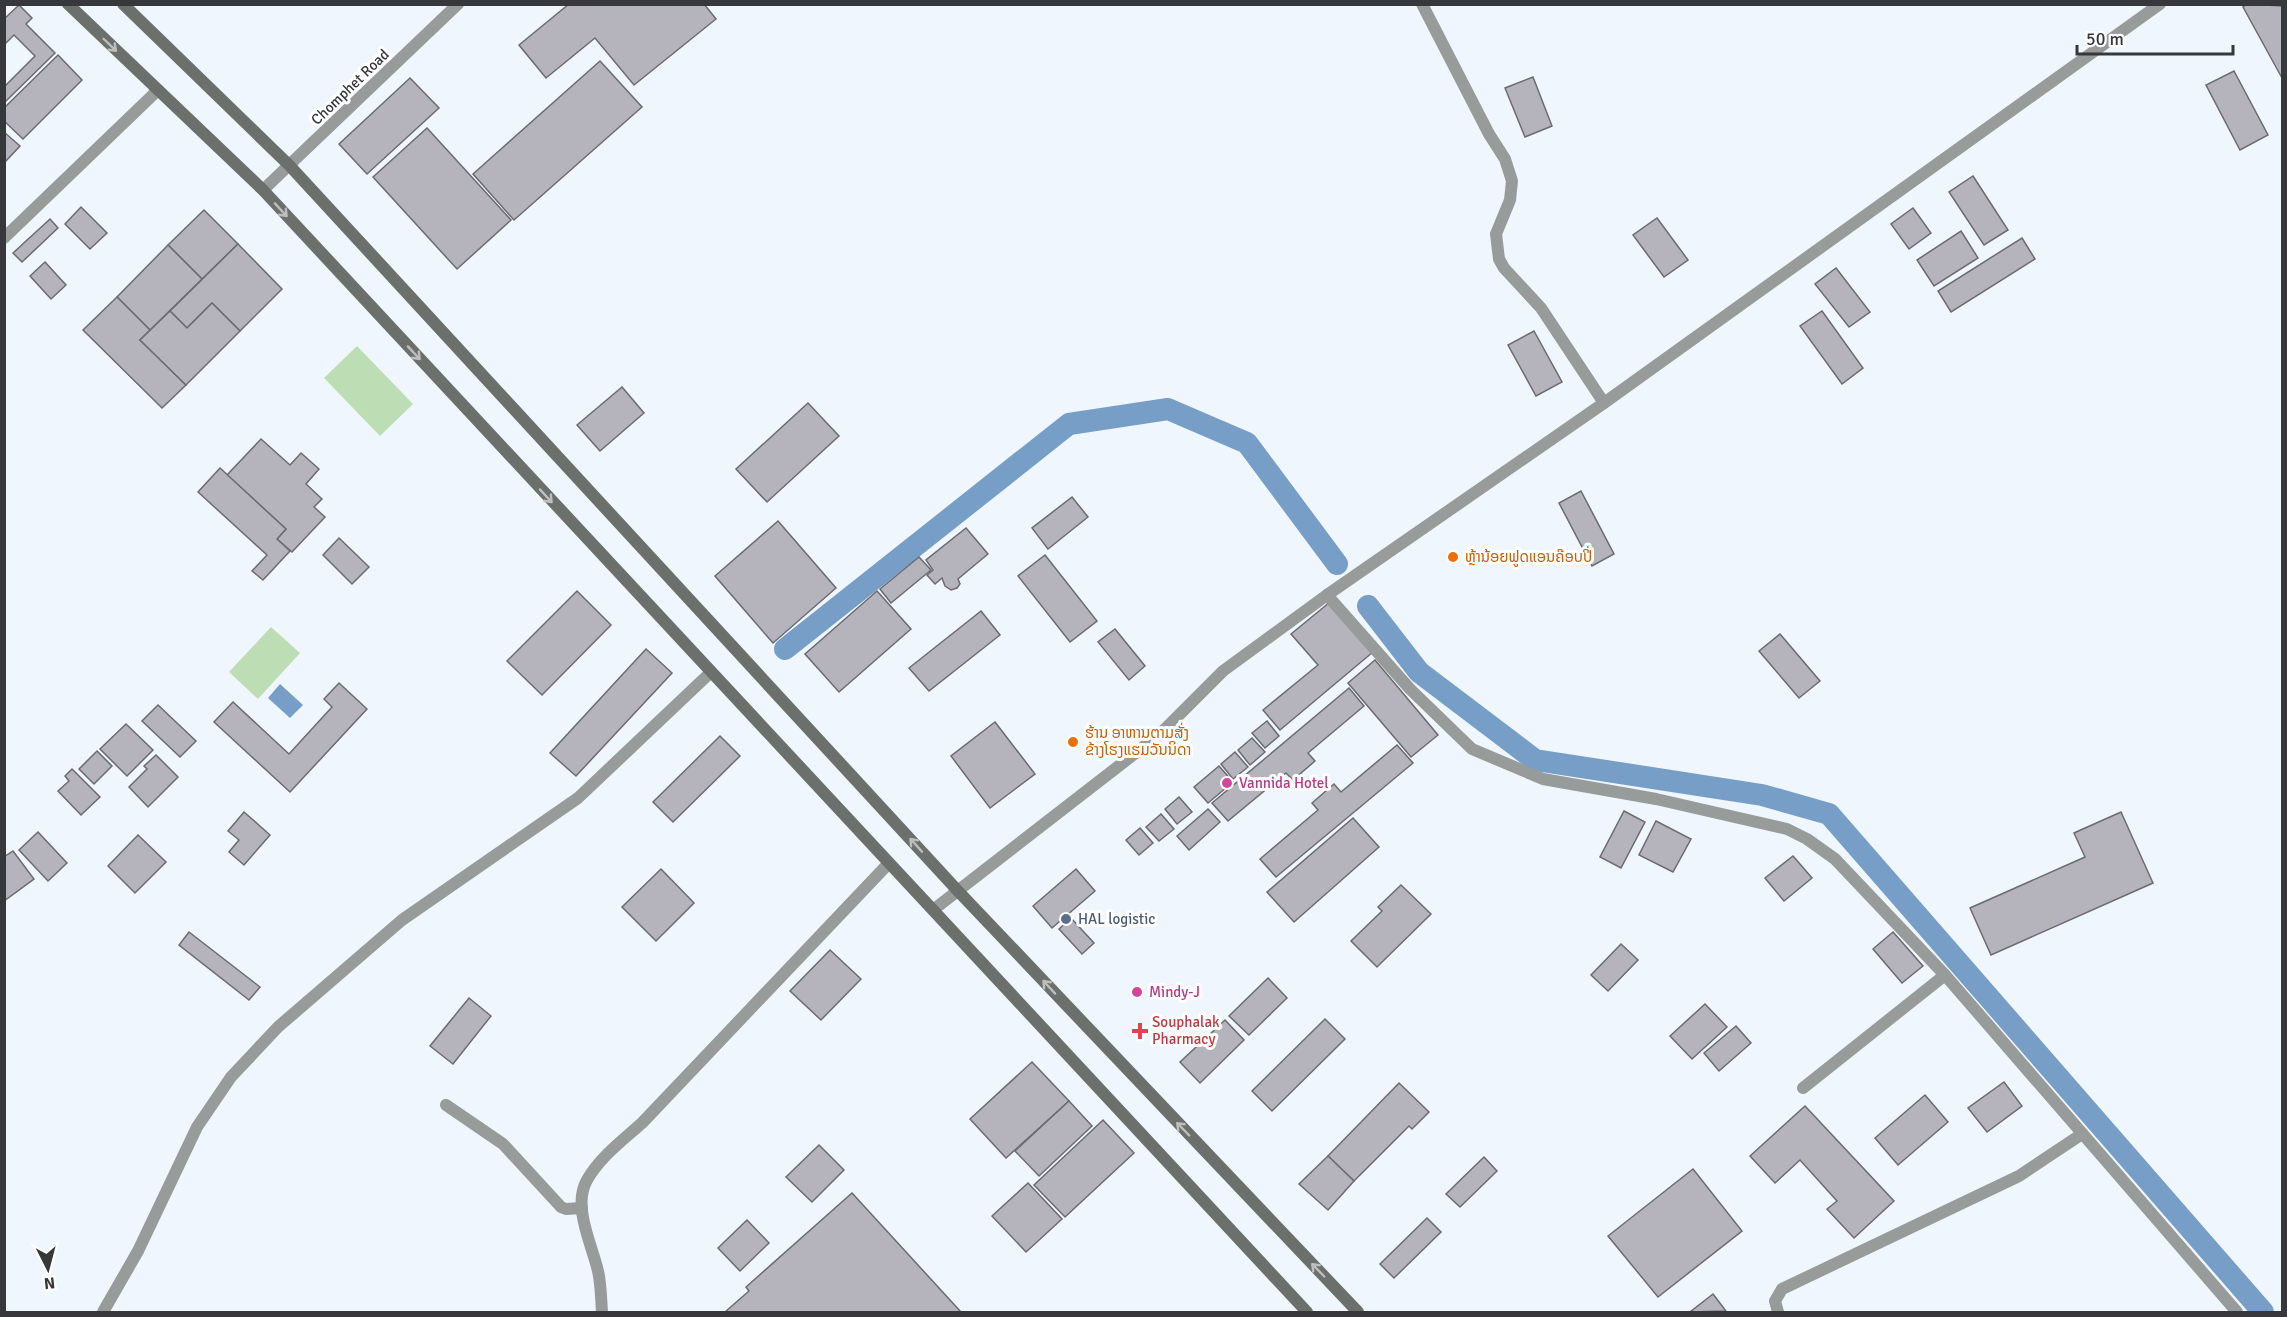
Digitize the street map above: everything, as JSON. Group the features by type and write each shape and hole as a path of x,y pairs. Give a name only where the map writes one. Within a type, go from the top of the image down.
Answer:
{"main road":[{"path":"68,4 263,190 1306,1312"},
{"path":"123,4 289,165 958,891 1358,1312"}],"street":[{"name":"Chomphet Road","path":"263,190 458,4"},
{"path":"1422,4 1489,134 1505,159 1512,181 1510,200 1496,234 1499,259 1504,268 1541,308 1604,403"},
{"path":"933,910 1160,734 1222,671 1327,595 1604,403 2160,4"},
{"path":"4,238 158,90"},
{"path":"1327,595 1410,689 1472,749 1543,779 1656,799 1789,830 1807,839 1835,859 1945,975 2237,1312"},
{"path":"103,1312 138,1251 197,1127 231,1077 278,1027 402,920 578,798 710,673"},
{"path":"602,1312 598,1271 587,1236 582,1208 585,1182 601,1161 642,1123 889,863"},
{"path":"1803,1088 1945,975"},
{"path":"446,1104 503,1144 561,1207 582,1208"},
{"path":"1778,1312 1775,1301 1782,1289 2019,1176 2082,1134"}],"green space":[{"path":"357,346 413,404 380,436 324,378"},
{"path":"271,627 300,653 258,699 229,672"}],"water":[{"path":"280,684 303,705 290,718 268,698"}],"building":[{"path":"569,4 704,4 716,19 634,85 595,38 546,78 519,45"},
{"path":"2247,4 2282,6 2282,78 2243,7"},
{"path":"19,5 32,18 26,24 55,53 4,103 4,87 35,56 14,35 4,45 4,19"},
{"path":"58,55 82,80 23,139 4,121 4,108"},
{"path":"600,61 642,107 514,220 473,174"},
{"path":"2234,71 2268,135 2240,150 2206,85"},
{"path":"1533,77 1552,126 1525,137 1505,88"},
{"path":"410,78 439,108 367,174 339,144"},
{"path":"427,128 511,220 457,269 373,177"},
{"path":"4,132 20,146 4,163"},
{"path":"1973,176 2008,230 1984,245 1949,192"},
{"path":"81,207 107,233 90,249 65,224"},
{"path":"1913,208 1931,233 1909,249 1891,224"},
{"path":"204,210 238,244 202,279 168,245"},
{"path":"1657,218 1688,260 1664,277 1633,235"},
{"path":"50,219 58,228 22,262 13,253"},
{"path":"1961,231 1978,258 1934,286 1917,260"},
{"path":"2022,238 2035,259 1951,312 1938,291"},
{"path":"238,244 282,289 240,331 212,303 187,328 170,311"},
{"path":"168,245 202,279 150,330 117,297"},
{"path":"45,262 66,285 51,299 30,276"},
{"path":"1836,268 1870,312 1849,327 1815,284"},
{"path":"117,297 150,330 140,340 186,385 162,408 83,330"},
{"path":"212,303 240,331 186,385 140,340 170,311 187,328"},
{"path":"1822,311 1863,368 1842,384 1800,326"},
{"path":"1534,331 1562,382 1536,396 1508,345"},
{"path":"622,387 644,413 600,451 577,425"},
{"path":"808,403 839,436 767,502 736,469"},
{"path":"261,439 290,465 301,453 319,469 306,484 322,499 314,507 325,517 292,552 277,539 286,529 227,475"},
{"path":"220,468 286,529 277,539 290,551 263,580 252,571 267,555 198,492"},
{"path":"1581,491 1614,554 1592,566 1559,503"},
{"path":"1072,497 1088,517 1048,549 1032,528"},
{"path":"778,521 836,588 773,643 715,576"},
{"path":"966,528 988,554 958,579 960,584 957,588 951,590 945,586 942,578 935,584 927,575 933,570 926,560"},
{"path":"339,538 369,567 352,584 323,555"},
{"path":"1045,555 1097,621 1070,642 1018,576"},
{"path":"919,557 931,570 891,603 880,589"},
{"path":"577,591 611,625 542,695 507,661"},
{"path":"877,591 911,629 839,692 805,654"},
{"path":"1330,602 1373,652 1280,730 1263,710 1318,665 1291,634"},
{"path":"981,611 1000,635 929,691 909,668"},
{"path":"1115,629 1145,666 1129,680 1098,642"},
{"path":"1780,634 1820,681 1799,698 1759,651"},
{"path":"646,649 672,673 576,776 550,753"},
{"path":"1375,660 1438,735 1411,757 1348,683"},
{"path":"339,683 367,709 290,792 214,722 233,702 289,754 332,707 324,699"},
{"path":"1349,688 1364,706 1308,753 1315,761 1293,780 1286,773 1228,821 1212,803"},
{"path":"158,705 196,741 180,757 142,721"},
{"path":"1267,721 1279,736 1265,748 1252,733"},
{"path":"995,722 1035,774 990,808 951,756"},
{"path":"126,724 153,750 127,776 100,749"},
{"path":"720,736 740,756 673,822 653,802"},
{"path":"1252,738 1265,752 1250,765 1238,750"},
{"path":"1397,745 1413,763 1276,877 1260,859 1318,810 1312,803 1334,784 1341,792"},
{"path":"97,751 112,766 94,784 79,769"},
{"path":"1235,752 1248,767 1233,779 1221,764"},
{"path":"156,755 178,777 148,807 129,787 147,769 144,766"},
{"path":"1219,766 1233,782 1208,803 1194,787"},
{"path":"72,769 100,797 81,815 58,791 69,781 65,776"},
{"path":"1179,797 1192,812 1177,824 1165,809"},
{"path":"1208,809 1220,822 1189,850 1177,836"},
{"path":"1624,811 1645,822 1621,868 1600,857"},
{"path":"244,812 270,835 244,865 229,852 239,840 228,831"},
{"path":"2121,812 2153,883 1991,955 1970,908 2085,857 2074,833"},
{"path":"1161,814 1174,829 1159,841 1146,827"},
{"path":"1353,818 1379,847 1294,922 1267,892"},
{"path":"1656,821 1691,839 1673,872 1639,855"},
{"path":"1140,828 1153,843 1139,855 1126,840"},
{"path":"38,832 67,863 48,881 19,850"},
{"path":"138,835 166,862 135,893 108,866"},
{"path":"13,851 34,879 4,901 4,857"},
{"path":"1793,856 1812,878 1784,901 1765,878"},
{"path":"661,869 694,903 656,941 622,907"},
{"path":"1076,869 1095,891 1052,928 1033,906"},
{"path":"1401,885 1431,914 1377,967 1351,941 1382,911 1378,907"},
{"path":"1071,918 1094,943 1082,954 1059,929"},
{"path":"189,932 260,987 249,1000 179,945"},
{"path":"1893,932 1923,966 1902,983 1873,949"},
{"path":"1621,944 1638,960 1608,991 1591,975"},
{"path":"830,950 861,979 821,1020 790,991"},
{"path":"1268,978 1287,998 1249,1035 1229,1016"},
{"path":"469,998 491,1016 453,1064 430,1046"},
{"path":"1705,1004 1727,1027 1692,1059 1670,1036"},
{"path":"1325,1019 1345,1039 1272,1111 1252,1091"},
{"path":"1225,1020 1244,1040 1200,1083 1180,1062"},
{"path":"1736,1026 1751,1043 1719,1071 1704,1053"},
{"path":"1032,1062 1069,1101 1006,1158 970,1119"},
{"path":"2004,1082 2022,1106 1987,1132 1968,1108"},
{"path":"1399,1083 1429,1112 1412,1129 1409,1126 1354,1181 1328,1156"},
{"path":"1925,1095 1948,1122 1898,1165 1875,1138"},
{"path":"1069,1101 1092,1126 1039,1176 1015,1151"},
{"path":"1805,1106 1894,1201 1854,1238 1827,1209 1837,1201 1800,1160 1775,1183 1750,1156"},
{"path":"1103,1120 1134,1153 1065,1217 1034,1185"},
{"path":"819,1145 844,1170 812,1202 786,1177"},
{"path":"1328,1156 1354,1181 1328,1210 1299,1184"},
{"path":"1484,1157 1497,1171 1460,1207 1446,1194"},
{"path":"1693,1169 1742,1231 1658,1297 1608,1236"},
{"path":"1028,1183 1062,1219 1026,1252 992,1216"},
{"path":"852,1193 961,1312 725,1312 749,1291 746,1287"},
{"path":"1427,1218 1441,1232 1394,1278 1380,1264"},
{"path":"747,1220 769,1243 740,1271 718,1248"},
{"path":"1713,1294 1726,1311 1690,1312"}],"waterway":[{"path":"785,649 1069,424 1168,409 1247,443 1337,564"},
{"path":"1368,606 1419,672 1535,760 1762,795 1829,814 2263,1312"}],"place":[{"name":"ຫຼ້ານ້ອຍຟູດແອນຄ໊ອບປີ່","path":"1453,557"},
{"name":"ຮ້ານ ອາຫານຕາມສັ່ງ ຂ້າງໂຮງແຮມວັນນິດາ","path":"1073,742"},
{"name":"Vannida Hotel","path":"1227,783"},
{"name":"HAL logistic","path":"1066,919"},
{"name":"Mindy-J","path":"1137,992"},
{"name":"Souphalak Pharmacy","path":"1140,1031"}]}
